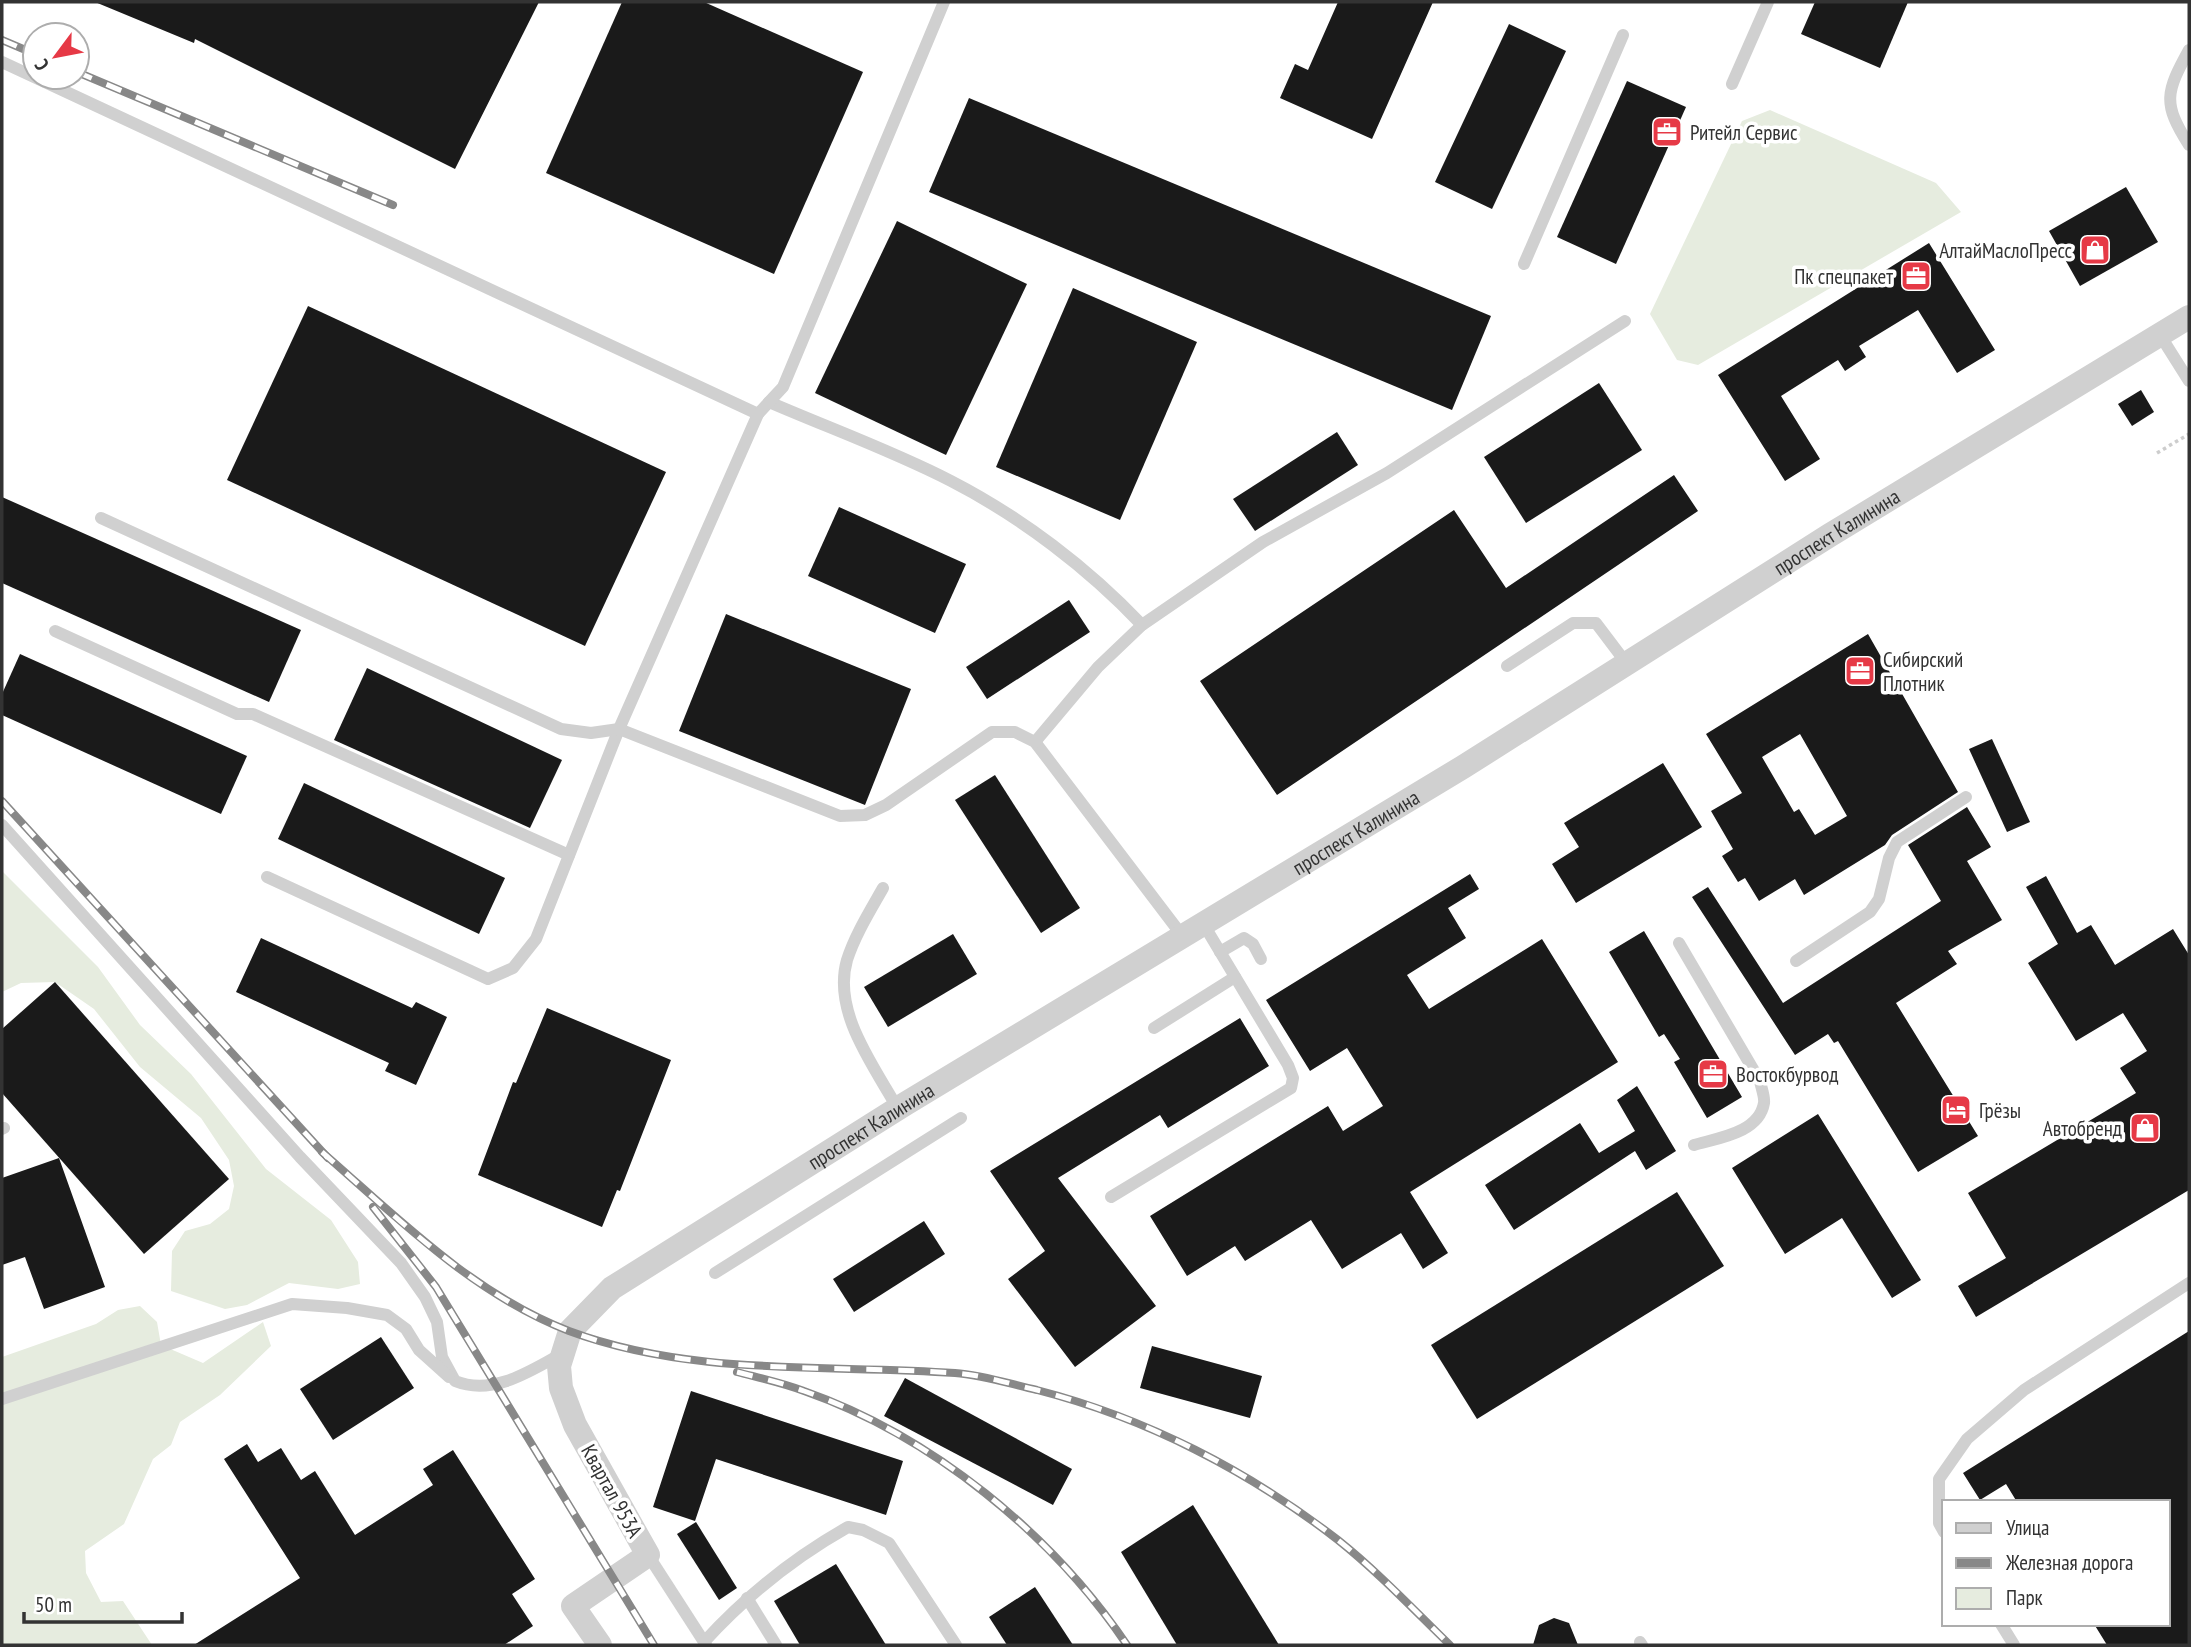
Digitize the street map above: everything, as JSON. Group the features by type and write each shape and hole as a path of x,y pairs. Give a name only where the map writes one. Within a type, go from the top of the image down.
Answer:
{"street":[{"name":"проспект Калинина","path":"560,1365 570,1331 612,1288 898,1109 1194,931 1627,664 1830,535 2189,317"},
{"name":"Квартал 953А","path":"560,1365 564,1400 575,1425 648,1555 573,1606 600,1645"}],"lane":[{"path":"267,877 488,979 513,968 536,939 619,729 758,414 783,387 944,2"},
{"path":"1732,84 1768,2"},
{"path":"1524,264 1623,35"},
{"path":"2189,50 2169,92 2168,105 2189,145"},
{"path":"2,62 758,414"},
{"path":"1035,742 1098,667 1142,625 1263,542 1387,472 1625,321"},
{"path":"2160,335 2189,381"},
{"path":"769,402 951,481 1024,525 1085,571 1142,625"},
{"path":"101,517 561,729 591,733 619,729 840,816 865,815 886,805 992,732 1014,732 1035,742 1194,931 1220,952 1288,1065 1293,1078 1291,1088 1111,1197"},
{"path":"1507,666 1573,623 1596,623 1627,664"},
{"path":"55,631 237,714 253,714 569,855"},
{"path":"1796,961 1870,912 1879,899 1889,858 1898,842 1966,797"},
{"path":"2,825 300,1157 401,1263 425,1297 437,1322 442,1357 455,1381"},
{"path":"883,888 855,939 846,963 844,989 849,1016 898,1109"},
{"path":"1220,952 1244,938 1253,944 1261,959"},
{"path":"1679,943 1760,1081 1764,1103 1756,1121 1733,1134 1694,1145"},
{"path":"1154,1028 1235,977"},
{"path":"715,1273 961,1118"},
{"path":"1942,1528 1939,1523 1939,1479 1967,1439 2024,1391 2189,1283"},
{"path":"2,1399 292,1304 347,1308 387,1315 406,1329 431,1364 455,1381 473,1387 496,1385 527,1373 560,1365"},
{"path":"648,1555 705,1644 747,1598 807,1550 848,1527 863,1530 890,1543 956,1645"},
{"path":"747,1598 776,1645"},
{"path":"2002,1626 2014,1645"}],"path":[{"path":"2157,453 2189,434"}],"green space":[{"path":"1770,110 1936,183 1961,212 1698,365 1677,360 1650,314 1742,121"},
{"path":"2,871 98,967 140,1025 191,1074 266,1169 331,1220 358,1262 360,1284 338,1289 289,1283 247,1305 225,1309 171,1291 172,1251 185,1231 210,1224 229,1209 234,1186 229,1160 201,1118 140,1067 94,1009 55,982 21,983 2,992"},
{"path":"140,1306 157,1322 161,1345 203,1363 263,1322 271,1346 220,1395 180,1422 171,1445 153,1459 124,1524 85,1551 86,1573 101,1602 123,1601 152,1645 2,1645 2,1357 96,1324 118,1310"}],"building":[{"path":"95,2 539,2 455,169 195,39 194,43"},
{"path":"622,2 704,2 863,72 774,274 546,173"},
{"path":"1338,2 1433,2 1372,139 1280,98 1295,64 1308,70"},
{"path":"1815,2 1908,2 1880,68 1801,34"},
{"path":"1509,24 1566,51 1492,209 1435,182"},
{"path":"1627,81 1686,107 1616,264 1557,237"},
{"path":"969,98 1491,316 1452,410 929,192"},
{"path":"2126,187 2158,242 2080,286 2049,231"},
{"path":"897,221 1027,284 946,455 815,393"},
{"path":"1929,243 1995,350 1957,373 1918,310 1859,346 1866,357 1845,371 1838,360 1781,396 1820,459 1785,481 1718,375"},
{"path":"1073,288 1197,342 1120,520 996,467"},
{"path":"308,306 666,472 585,646 227,480"},
{"path":"1599,383 1642,450 1526,523 1484,457"},
{"path":"2141,390 2154,412 2132,426 2118,404"},
{"path":"1337,432 1358,465 1255,531 1233,499"},
{"path":"1674,475 1698,511 1277,795 1200,681 1454,510 1506,588"},
{"path":"2,497 301,630 269,702 2,583"},
{"path":"839,507 966,564 935,633 808,576"},
{"path":"1069,600 1090,632 987,699 966,667"},
{"path":"726,614 911,689 865,805 679,731"},
{"path":"1868,634 1958,792 1892,835 1885,845 1804,895 1795,879 1759,901 1745,878 1738,882 1722,856 1733,849 1711,811 1742,793 1706,734","holes":["1800,734 1847,816 1815,835 1799,809 1794,812 1762,757"]},
{"path":"20,654 247,756 221,814 2,715 2,694"},
{"path":"367,668 562,760 530,828 334,740"},
{"path":"1992,739 2030,822 2007,832 1969,749"},
{"path":"1663,763 1702,827 1576,903 1552,864 1579,847 1564,823"},
{"path":"995,775 1080,908 1041,933 955,800"},
{"path":"304,783 505,878 479,934 278,839"},
{"path":"1967,807 1991,847 1967,861 2002,920 1948,951 1957,964 1896,1003 1978,1136 1918,1172 1838,1041 1834,1043 1828,1034 1795,1055 1692,897 1708,887 1783,1003 1941,901 1908,845"},
{"path":"1470,874 1479,889 1448,908 1466,938 1407,975 1429,1009 1542,939 1618,1062 1410,1192 1448,1253 1423,1269 1401,1233 1342,1269 1311,1220 1245,1261 1235,1246 1187,1276 1150,1216 1328,1106 1343,1131 1383,1106 1347,1048 1310,1071 1266,1000"},
{"path":"2046,876 2077,933 2091,925 2115,965 2173,929 2189,955 2189,1190 1976,1317 1958,1286 2006,1258 1968,1193 2136,1093 2120,1068 2147,1051 2123,1013 2076,1041 2028,963 2058,944 2026,887"},
{"path":"1644,931 1742,1097 1707,1118 1674,1062 1680,1059 1664,1034 1659,1037 1609,952"},
{"path":"953,934 977,974 888,1027 864,987"},
{"path":"261,938 412,1008 416,1002 447,1017 416,1085 385,1071 389,1063 236,992"},
{"path":"55,982 229,1179 144,1254 2,1093 2,1029"},
{"path":"547,1008 671,1060 620,1191 617,1190 602,1227 478,1175 513,1082 516,1083"},
{"path":"1240,1018 1269,1066 1168,1128 1160,1115 1058,1178 1156,1306 1075,1367 1008,1279 1045,1251 990,1171"},
{"path":"1637,1086 1676,1151 1646,1170 1635,1151 1514,1230 1485,1185 1580,1123 1599,1153 1635,1131 1617,1100"},
{"path":"1818,1114 1921,1280 1892,1298 1842,1218 1785,1254 1732,1168"},
{"path":"59,1158 105,1287 44,1309 25,1257 2,1265 2,1178"},
{"path":"1677,1192 1724,1266 1477,1419 1431,1345"},
{"path":"924,1221 945,1254 854,1312 833,1279"},
{"path":"2189,1331 2189,1645 2107,1645 2095,1626 2170,1626 2170,1500 2016,1500 2006,1484 1980,1500 1963,1473"},
{"path":"381,1337 414,1388 333,1440 300,1389"},
{"path":"1152,1346 1262,1376 1250,1418 1140,1388"},
{"path":"905,1378 1072,1469 1053,1505 884,1416"},
{"path":"691,1391 903,1461 886,1515 716,1459 695,1521 653,1507"},
{"path":"247,1444 258,1462 281,1448 301,1480 315,1471 355,1535 433,1485 423,1469 453,1450 535,1579 512,1594 533,1626 504,1645 194,1645 300,1578 224,1459"},
{"path":"1193,1505 1279,1645 1177,1645 1121,1552"},
{"path":"696,1522 737,1588 719,1600 677,1534"},
{"path":"836,1564 886,1645 800,1645 774,1601"},
{"path":"1035,1587 1073,1645 1007,1645 989,1617"},
{"path":"1554,1618 1569,1623 1578,1645 1533,1645 1539,1625"}],"railway":[{"path":"2,40 21,48"},
{"path":"91,78 393,205"},
{"path":"2,801 328,1158"},
{"path":"322,1152 438,1253 469,1276 501,1297 569,1331 616,1346 712,1362 907,1370 976,1376 1078,1402 1157,1432 1232,1470 1304,1515 1367,1565 1450,1645"},
{"path":"373,1207 436,1287 654,1645"},
{"path":"737,1372 796,1388 852,1410 943,1462 1026,1528 1097,1604 1127,1645"}],"place":[{"name":"Ритейл Сервис","path":"1667,132"},
{"name":"АлтайМаслоПресс","path":"2095,250"},
{"name":"Пк спецпакет","path":"1916,276"},
{"name":"Сибирский Плотник","path":"1860,671"},
{"name":"Востокбурвод","path":"1713,1074"},
{"name":"Грёзы","path":"1956,1110"},
{"name":"Автобренд","path":"2145,1128"}]}
